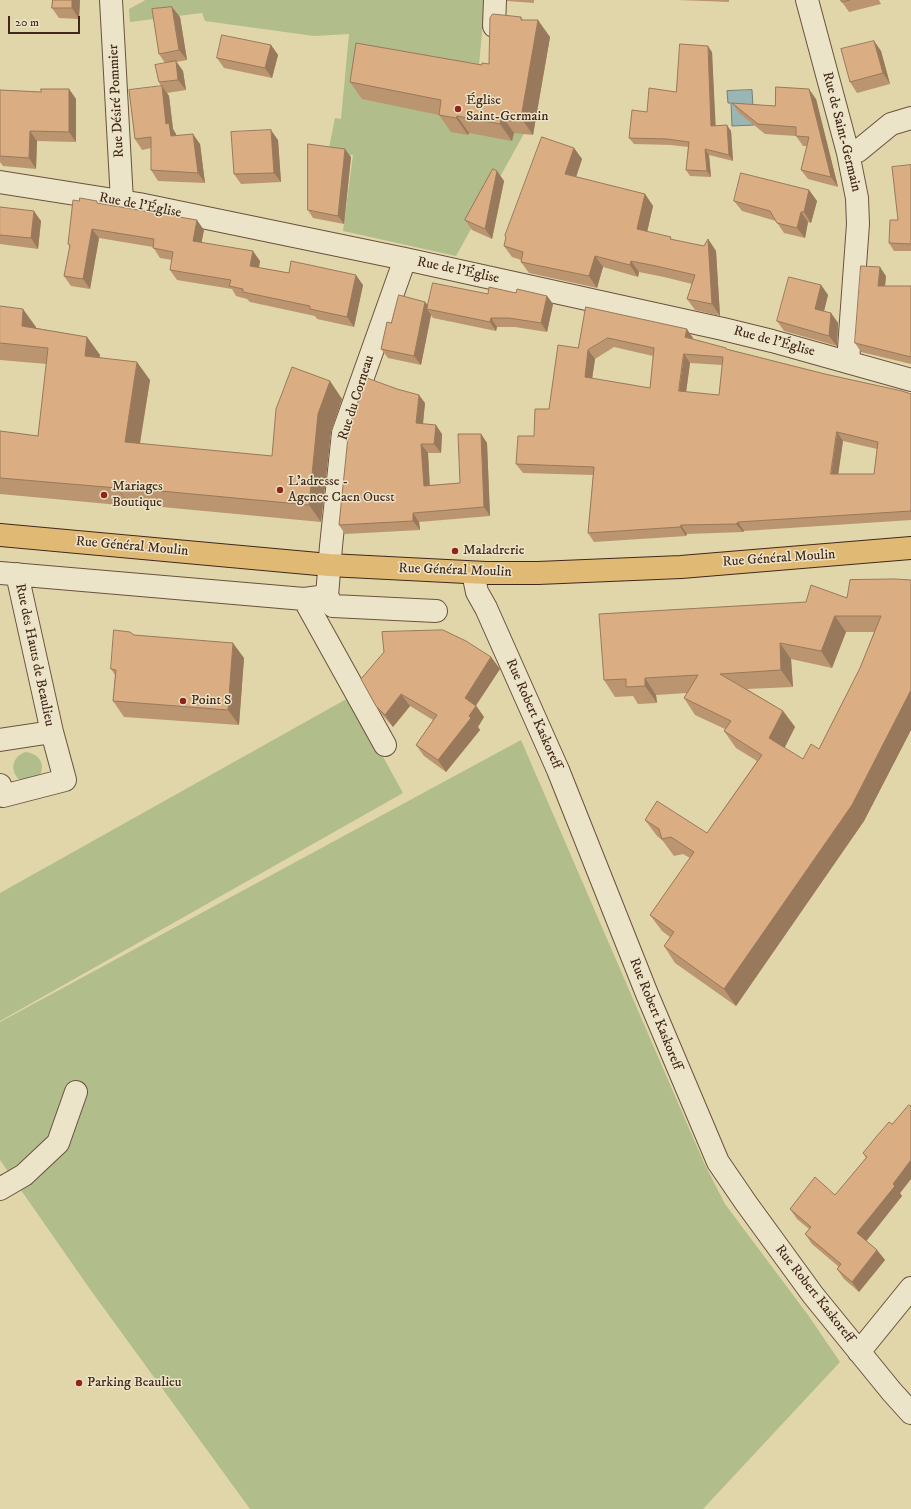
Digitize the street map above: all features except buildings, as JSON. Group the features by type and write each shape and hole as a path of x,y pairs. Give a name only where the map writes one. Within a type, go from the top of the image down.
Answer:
{"main road":[{"name":"Rue Général Moulin","path":"0,535 329,565 473,573 538,574 681,567 911,548"}],"street":[{"name":"Rue Désiré Pommier","path":"111,0 122,201"},
{"path":"494,26 495,0"},
{"name":"Rue de Saint-Germain","path":"807,0 848,153 857,198 858,224 848,362"},
{"path":"848,153 858,151 891,124 911,118"},
{"name":"Rue de l'Église","path":"0,182 122,201 404,259 723,329 911,380"},
{"name":"Rue du Corneau","path":"327,596 343,433 404,259"},
{"name":"Rue Robert Kaskoreff","path":"473,573 477,592 486,608 558,770 647,994 718,1162 813,1295 911,1413"},
{"path":"8,574 304,599 327,596 333,606 436,611"},
{"name":"Rue des Hauts de Beaulieu","path":"0,740 52,732 8,574"},
{"path":"304,599 385,745"},
{"path":"0,785 3,796 65,780 52,732"},
{"path":"0,1189 24,1175 58,1143 76,1092"},
{"path":"859,1352 911,1288"}],"green space":[{"path":"145,0 485,0 478,76 453,117 468,135 469,133 516,121 526,130 456,256 343,231 353,155 328,153 335,118 341,119 349,34 314,36 205,21 202,13 130,22 129,9"},
{"path":"350,697 403,793 0,1021 0,893"},
{"path":"521,740 704,1163 725,1204 808,1315 840,1362 703,1509 250,1509 92,1292 0,1160 0,1022"},
{"path":"26,752 35,755 38,758 42,764 41,773 39,777 20,780 13,768 15,760 21,754"}],"water":[{"path":"752,90 754,125 732,126 731,103 728,103 727,91"}],"place":[{"name":"Église Saint-Germain","path":"458,109"},
{"name":"L'adresse - Agence Caen Ouest","path":"280,490"},
{"name":"Mariages Boutique","path":"104,495"},
{"name":"Maladrerie","path":"455,551"},
{"name":"Point S","path":"183,701"},
{"name":"Parking Beaulieu","path":"79,1383"}]}
